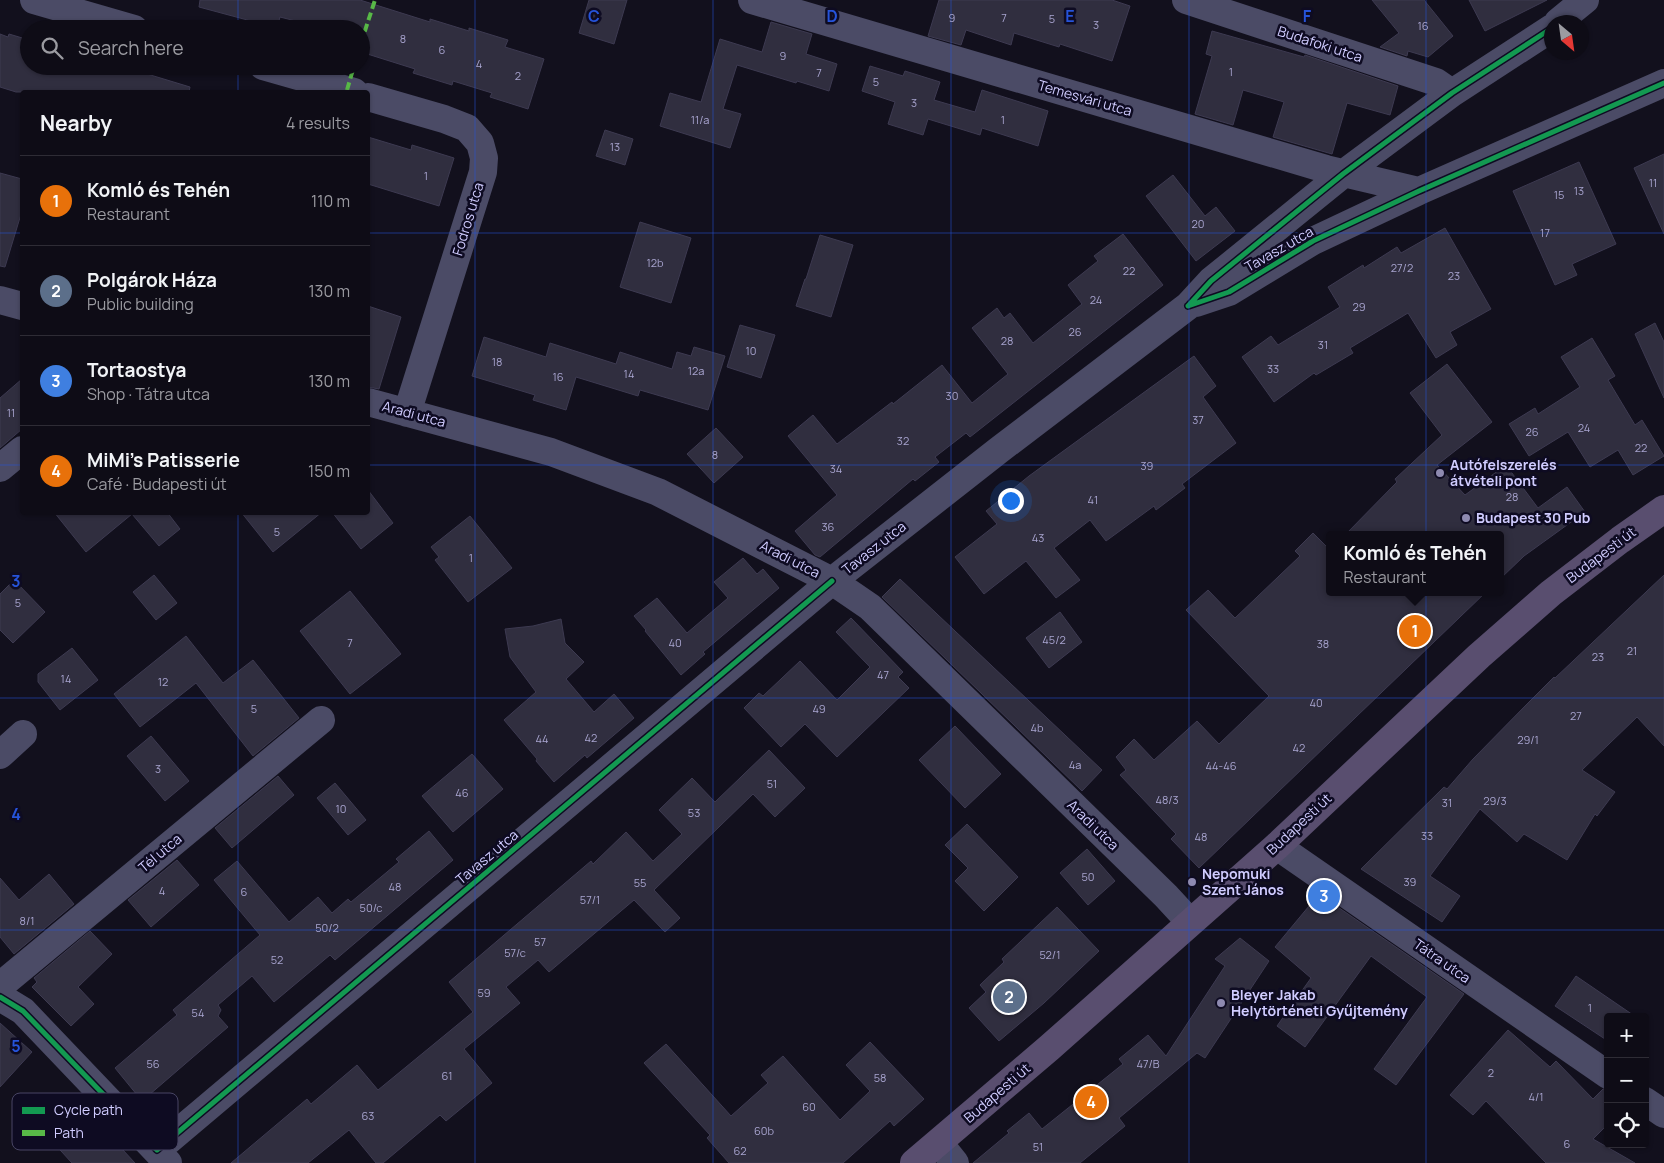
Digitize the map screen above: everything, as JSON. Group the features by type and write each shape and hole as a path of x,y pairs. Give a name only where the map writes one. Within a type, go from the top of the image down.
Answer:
{"main road":[{"name":"Budapesti út","path":"914,1163 947,1153 1049,1048 1277,846 1480,656 1551,593 1664,509"}],"street":[{"path":"34,0 103,20"},
{"name":"Temesvári utca","path":"752,0 1343,174 1419,191"},
{"name":"Budafoki utca","path":"1186,0 1436,82 1452,93"},
{"path":"1567,15 1585,0"},
{"name":"Tavasz utca","path":"178,1144 832,580 1188,306 1211,281 1343,174 1452,93 1544,33"},
{"path":"294,75 347,90"},
{"name":"Tavasz utca","path":"1188,306 1229,292 1313,241 1419,191 1664,83"},
{"name":"Fodros utca","path":"370,97 467,128 480,143 484,158 483,172 407,413"},
{"path":"0,300 20,305"},
{"name":"Aradi utca","path":"370,403 551,452 658,492 832,580 870,607 1166,896 1190,922"},
{"path":"0,468 20,452"},
{"name":"Tél utca","path":"0,986 321,720"},
{"path":"0,755 23,734"},
{"name":"Tátra utca","path":"1277,846 1604,1072"},
{"path":"0,997 23,1011 102,1093"},
{"path":"1648,1103 1664,1114"}],"building":[{"path":"200,0 360,0 430,22 430,19 508,40 505,47 544,59 528,109 490,97 492,93 453,81 452,85 413,73 415,69 370,55 370,20 292,20 280,17 279,20 247,20 199,7"},
{"path":"589,0 627,0 614,44 579,33"},
{"path":"939,0 1112,0 1130,6 1112,61 1060,44 1059,47 1014,33 1011,45 966,30 961,45 928,36"},
{"path":"1372,0 1424,0 1453,36 1428,57 1408,51 1407,56 1380,47 1399,33"},
{"path":"1469,0 1547,0 1485,31"},
{"path":"771,22 812,34 806,54 837,64 829,91 737,65 723,109 741,114 730,148 660,126 670,93 701,102 720,39 762,52"},
{"path":"1212,31 1304,57 1305,55 1398,86 1390,115 1347,103 1332,154 1273,137 1284,102 1243,90 1233,125 1195,114 1212,56 1206,54"},
{"path":"0,34 8,37 9,34 20,37 20,75 151,75 190,87 189,90 20,90 20,92 16,92 0,87"},
{"path":"870,66 903,76 905,71 940,82 934,100 975,112 982,90 1048,111 1038,146 982,128 980,135 928,119 923,135 888,124 895,102 862,91"},
{"path":"605,130 633,139 625,165 596,156"},
{"path":"370,138 411,150 412,145 454,158 439,206 370,185"},
{"path":"1664,154 1664,234 1634,168"},
{"path":"1579,162 1616,244 1572,264 1577,275 1555,285 1513,191"},
{"path":"0,173 20,178 20,218 5,267 0,266"},
{"path":"1173,175 1205,216 1216,207 1235,231 1196,261 1146,196"},
{"path":"640,222 691,238 671,303 620,287"},
{"path":"1445,228 1491,309 1450,332 1457,345 1436,358 1408,313 1350,348 1353,353 1316,375 1314,373 1274,402 1242,357 1271,336 1278,345 1340,307 1328,287 1363,265 1364,268 1397,247 1401,253"},
{"path":"1123,234 1163,285 970,437 966,433 935,457 939,462 915,481 913,479 820,557 815,555 795,531 837,495 788,436 813,415 837,444 892,402 893,404 942,365 972,403 1008,374 972,328 997,308 1004,318 1010,313 1033,343 1082,304 1068,285 1098,261 1094,256"},
{"path":"820,235 853,245 831,317 796,306"},
{"path":"370,307 401,317 379,389 370,387"},
{"path":"1655,323 1664,342 1664,398 1635,334"},
{"path":"740,325 775,335 761,378 727,367"},
{"path":"484,337 546,357 550,343 616,364 620,352 672,369 677,352 691,356 694,347 725,356 708,410 640,390 638,396 576,377 566,410 533,400 535,395 472,376"},
{"path":"1592,338 1615,376 1608,380 1635,425 1642,420 1664,456 1633,475 1618,450 1590,467 1568,432 1529,456 1509,424 1535,408 1538,414 1580,387 1561,357"},
{"path":"1194,356 1216,386 1203,397 1236,443 1182,484 1185,488 1156,510 1154,506 1106,541 1090,520 1054,548 1080,580 1056,598 1026,561 984,594 955,557 997,524 986,511 1029,476"},
{"path":"1447,364 1492,422 1437,465 1465,495 1506,465 1538,508 1567,487 1585,512 1524,556 1504,575 1504,531 1349,531 1397,482 1395,479 1442,435 1410,393"},
{"path":"20,381 20,431 0,448 0,398"},
{"path":"716,428 743,457 714,483 687,454"},
{"path":"370,493 393,523 361,549 334,515 370,515"},
{"path":"56,515 131,515 86,552"},
{"path":"133,515 169,515 180,529 159,546"},
{"path":"243,515 318,515 273,552"},
{"path":"470,516 512,568 468,602 435,560 439,557 431,547"},
{"path":"1313,533 1326,546 1326,596 1482,596 1199,868 1171,839 1176,834 1120,775 1126,770 1116,757 1134,739 1154,760 1197,721 1219,744 1269,696 1186,610 1208,590 1235,618 1300,556 1295,551"},
{"path":"743,558 757,574 763,569 779,588 703,652 705,654 681,675 634,616 657,598 687,633 728,598 714,582"},
{"path":"154,575 177,603 156,620 133,592"},
{"path":"1664,575 1664,746 1637,717 1582,770 1615,792 1597,816 1595,814 1567,860 1524,834 1517,842 1480,809 1430,876 1460,896 1442,922 1361,869 1444,787 1447,789 1473,759 1554,677"},
{"path":"900,579 1102,770 1082,791 882,597"},
{"path":"14,580 45,612 13,643 0,630 0,594"},
{"path":"350,591 401,654 350,694 300,631"},
{"path":"1060,612 1082,642 1049,668 1026,638"},
{"path":"851,618 903,672 898,677 909,688 837,757 805,724 781,747 744,708 759,693 763,696 800,661 837,700 870,667 836,632"},
{"path":"561,619 565,643 584,662 566,679 594,712 614,694 634,718 587,758 585,755 554,782 504,720 536,692 510,657 505,629 533,626"},
{"path":"186,636 223,683 253,660 299,718 253,756 196,683 140,727 114,694"},
{"path":"72,648 98,680 60,710 38,682 38,674"},
{"path":"955,726 1001,774 965,808 919,760"},
{"path":"151,736 189,781 165,801 127,756"},
{"path":"769,750 805,788 775,817 753,794 654,890 680,918 665,932 634,900 549,972 538,960 506,987 520,1003 464,1049 492,1083 446,1121 440,1115 383,1163 376,1163 349,1130 308,1163 231,1163 307,1099 311,1104 357,1065 378,1090 473,1012 449,982 591,861 593,864 626,832 653,861 682,834 659,810 692,778 715,802"},
{"path":"472,754 503,789 453,832 422,796"},
{"path":"278,776 294,795 232,848 215,828"},
{"path":"335,783 366,820 348,835 317,798"},
{"path":"967,824 1018,877 984,911 955,881 968,868 945,845"},
{"path":"429,831 453,860 335,960 330,955 274,1002 252,976 218,1005 221,1010 218,1016 228,1027 151,1093 135,1093 115,1068 177,1015 173,1010 260,935 214,880 237,861 289,922 318,897 332,913 348,899 351,902 399,862 396,859"},
{"path":"1087,849 1115,881 1088,905 1060,873"},
{"path":"177,860 199,885 151,927 128,900"},
{"path":"49,874 74,904 14,954 0,937 0,878 19,900"},
{"path":"1319,894 1464,994 1396,1085 1374,1069 1427,997 1371,956 1305,1047 1277,1026 1311,978 1275,947"},
{"path":"1057,907 1099,951 1044,1003 999,1041 969,1008 986,992 980,985 1004,962 1002,959"},
{"path":"90,931 112,954 78,987 94,1004 71,1026 32,987 37,982 34,978"},
{"path":"1240,938 1269,961 1205,1058 1197,1053 1119,1118 1125,1126 1080,1163 973,1163 1009,1133 1007,1131 1029,1113 1042,1129 1123,1064 1119,1059 1148,1035 1166,1056 1225,966 1215,959"},
{"path":"1576,976 1630,1013 1604,1013 1604,1038 1555,1006"},
{"path":"0,1023 32,1052 0,1087"},
{"path":"1508,1030 1550,1067 1556,1061 1593,1099 1604,1089 1604,1128 1593,1139 1604,1145 1604,1148 1609,1148 1635,1163 1546,1163 1486,1101 1473,1115 1450,1095"},
{"path":"870,1042 924,1099 894,1126 890,1121 843,1163 729,1163 707,1138 710,1135 644,1063 666,1044 731,1116 768,1083 761,1075 783,1056 840,1120 870,1091 846,1065"},
{"path":"60,1150 123,1150 135,1163 72,1163"}],"marked path":[{"path":"368,20 375,0"},
{"path":"347,90 351,75"}],"cycle path":[{"path":"1189,305 1211,281 1343,174 1452,93 1544,33"},
{"path":"1188,306 1229,292 1313,241 1419,191 1664,83"},
{"path":"178,1132 832,581"},
{"path":"0,997 23,1011 102,1093"}],"place":[{"name":"Autófelszerelés átvételi pont","path":"1440,473"},
{"name":"Budapest 30 Pub","path":"1466,518"},
{"name":"Komló és Tehén","path":"1415,631"},
{"name":"Nepomuki Szent János","path":"1192,882"},
{"name":"Tortaostya","path":"1324,896"},
{"name":"Polgárok Háza","path":"1009,997"},
{"name":"Bleyer Jakab Helytörténeti Gyűjtemény","path":"1221,1003"},
{"name":"MiMi's Patisserie","path":"1091,1102"}]}
